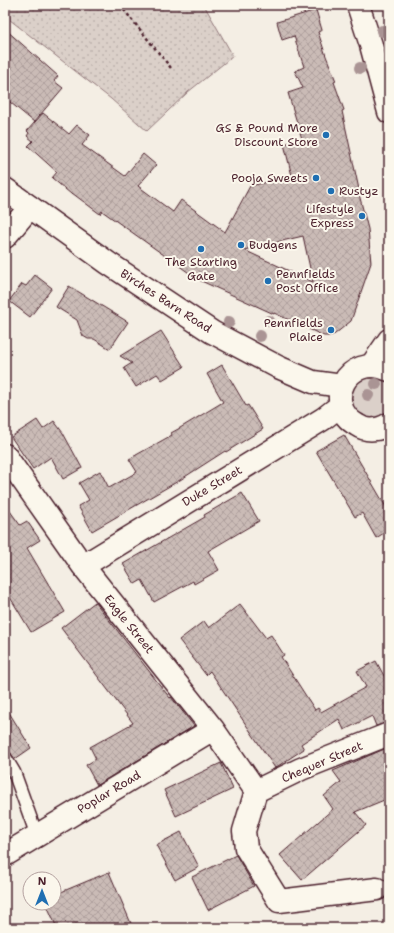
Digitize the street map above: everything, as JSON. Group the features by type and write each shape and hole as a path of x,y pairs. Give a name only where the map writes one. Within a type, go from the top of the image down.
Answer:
{"street":[{"path":"358,5 371,45 389,112"},
{"name":"Birches Barn Road","path":"5,189 108,263 212,332 278,367 341,396"},
{"path":"5,237 30,207"},
{"path":"389,340 380,368 362,367 353,372 346,378 341,396 343,413 351,422 360,428 371,430 382,428 389,424"},
{"name":"Duke Street","path":"83,566 323,418 341,396"},
{"name":"Eagle Street","path":"5,455 83,566 213,729 256,791"},
{"name":"Poplar Road","path":"5,855 213,729"},
{"name":"Chequer Street","path":"256,791 301,769 389,734"},
{"path":"256,791 244,832 246,848 279,901 377,889"}],"lane":[{"path":"5,757 16,776 37,836"}],"path":[{"path":"120,5 171,68"}],"shaded area":[{"path":"5,5 204,5 233,56 188,92 147,131 111,99 5,16"},
{"path":"364,376 384,378 389,382 389,411 382,416 367,418 354,409 350,403 349,395 352,387"}],"building":[{"path":"316,10 322,30 318,32 336,81 334,82 344,110 342,111 359,194 368,229 371,263 351,321 335,334 329,336 324,336 199,280 102,211 100,214 72,193 71,194 52,178 57,172 28,146 33,141 27,136 29,133 27,131 43,113 69,134 77,125 90,135 82,145 125,176 143,154 156,165 138,186 173,212 181,200 225,232 250,186 292,176 284,144 302,139 288,93 303,88 295,71 304,67 294,36 282,40 277,22","holes":["303,236 313,282 244,250"]},
{"path":"5,29 58,76 54,81 63,88 34,122 5,98"},
{"path":"35,275 52,288 30,317 9,301 22,284 26,286"},
{"path":"69,286 128,322 110,349 94,339 88,339 83,336 77,320 56,307"},
{"path":"161,331 184,367 162,380 157,374 136,387 124,368 132,363 120,356"},
{"path":"222,365 246,406 248,405 263,429 180,480 92,531 78,506 89,500 79,483 100,471 109,488 137,472 129,459 172,435 171,433 223,402 207,374"},
{"path":"37,420 43,429 54,421 63,433 82,468 63,479 51,457 33,469 11,437"},
{"path":"344,435 389,512 389,530 376,538 362,513 355,517 316,451"},
{"path":"242,493 259,521 208,551 219,570 194,584 193,581 154,602 142,580 135,584 123,564 205,517 204,515"},
{"path":"5,504 20,525 27,521 40,540 27,548 65,612 31,632 5,589"},
{"path":"95,602 170,698 171,697 194,726 97,785 86,765 96,759 90,747 133,723 61,628"},
{"path":"240,604 266,638 271,635 284,655 281,657 315,710 318,708 321,712 366,687 357,671 376,661 389,685 389,722 376,726 372,716 344,730 339,719 301,744 304,749 275,768 210,671 206,675 179,640 204,621 209,628"},
{"path":"5,706 31,748 15,759 9,751 5,750"},
{"path":"389,747 389,798 355,812 366,825 302,880 280,855 333,809 324,796 341,782 333,771"},
{"path":"221,763 233,789 176,816 164,790"},
{"path":"181,832 199,867 175,880 156,845"},
{"path":"236,855 254,886 208,910 192,877"},
{"path":"109,872 133,928 57,928 50,911 62,911 62,892"}],"place":[{"name":"GS £ Pound More Discount Store","path":"326,135"},
{"name":"Pooja Sweets","path":"316,178"},
{"name":"Rustyz","path":"331,191"},
{"name":"Lifestyle Express","path":"362,216"},
{"name":"Budgens","path":"241,245"},
{"name":"The Starting Gate","path":"201,249"},
{"name":"Pennfields Post Office","path":"268,281"},
{"name":"Pennfields Plaice","path":"331,330"}]}
